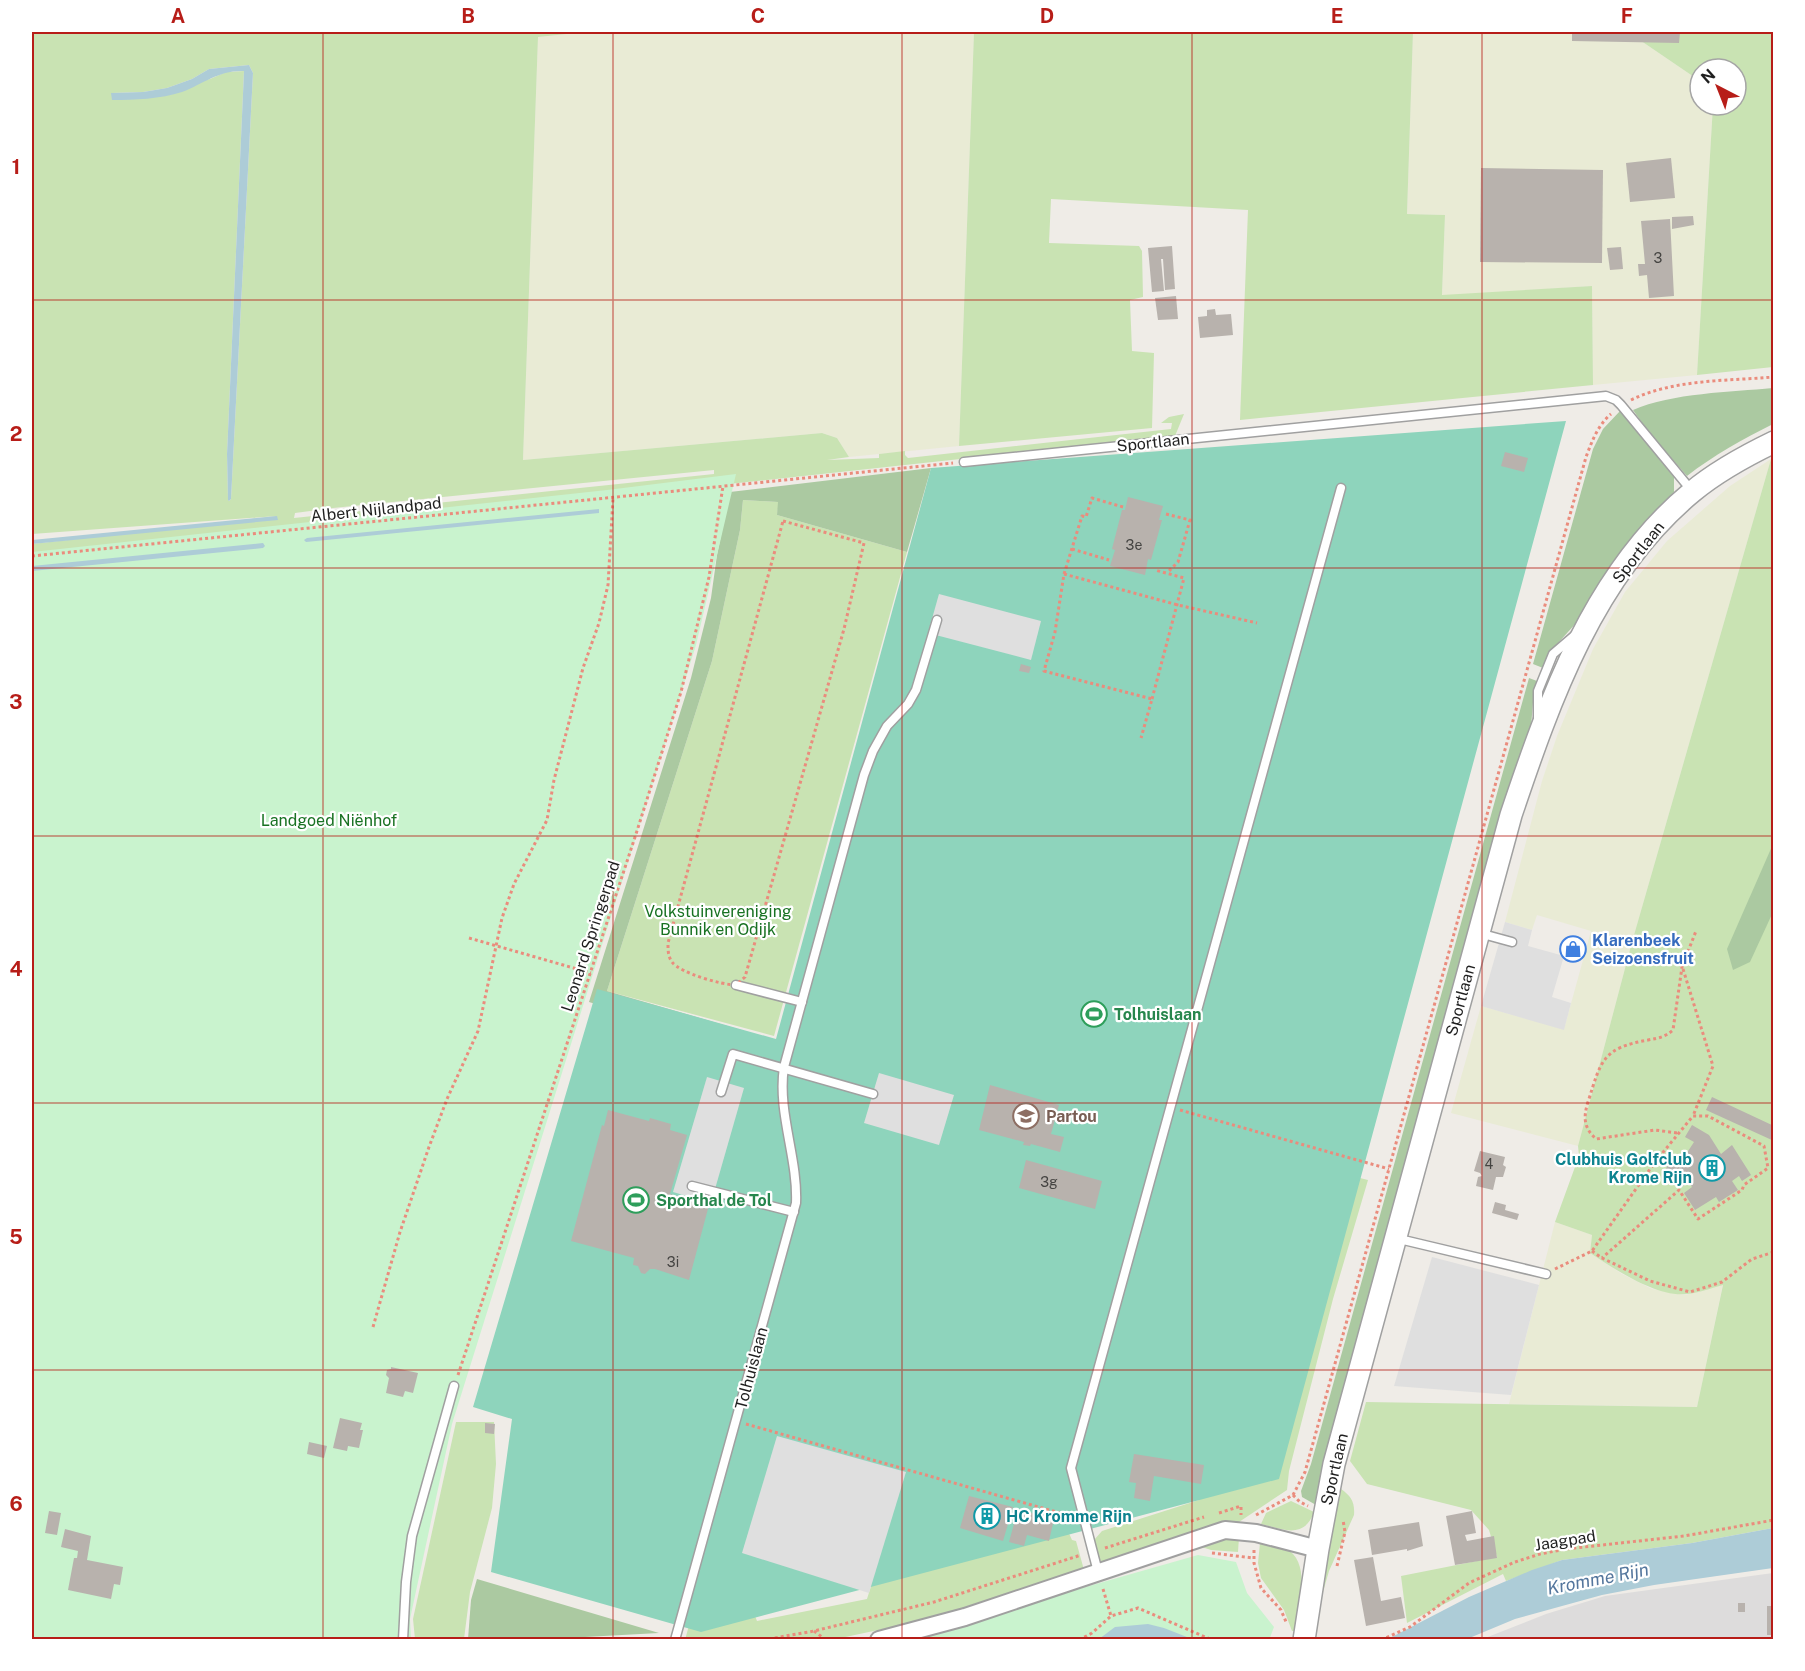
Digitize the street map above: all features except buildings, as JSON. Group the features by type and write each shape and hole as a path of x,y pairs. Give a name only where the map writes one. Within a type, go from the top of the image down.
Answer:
{"street":[{"name":"Sportlaan","path":"1296,1636 1318,1549 1334,1464 1478,933 1511,815 1559,683 1587,625 1619,574 1655,526 1692,492 1737,461 1773,442"},
{"path":"879,1640 965,1617 1225,1530 1256,1533 1318,1549"}],"lane":[{"name":"Sportlaan","path":"964,462 1606,396 1621,405 1692,492"},
{"path":"1098,1572 1071,1468 1341,488"},
{"name":"Tolhuislaan","path":"675,1640 794,1212 796,1187 783,1092 784,1067 864,775 873,751 887,726 908,704 916,690 938,620"},
{"path":"1478,933 1512,942"},
{"path":"736,986 802,1002"},
{"path":"721,1092 733,1054 873,1094"},
{"path":"692,1186 794,1212"},
{"path":"1395,1238 1546,1274"},
{"path":"403,1640 406,1582 412,1536 454,1386"}],"path":[{"name":"Albert Nijlandpad","path":"32,556 964,462"},
{"name":"Leonard Springerpad","path":"454,1386 591,973 681,692 709,577 723,486"},
{"path":"373,1327 400,1232 429,1147 447,1099 478,1031 502,918 514,884 547,820 554,780 583,668 599,623 608,585 613,498"},
{"path":"1123,507 1092,498 1086,517 1082,516 1064,574 1055,632 1044,671 1152,699"},
{"path":"1166,514 1190,520 1178,562 1167,573"},
{"path":"783,521 864,543 844,629 745,977 736,986 682,970 673,964 668,954 668,943 783,521"},
{"path":"1072,549 1109,560"},
{"path":"1141,738 1184,578 1155,570"},
{"path":"1064,574 1178,605 1257,623"},
{"path":"1677,1132 1655,1130 1596,1139 1587,1131 1584,1116 1599,1066 1611,1053 1627,1044 1666,1037 1673,1029 1682,968 1696,931"},
{"path":"469,938 591,973"},
{"path":"1546,1274 1592,1251 1677,1132 1693,1116 1713,1066 1682,968"},
{"path":"1170,1107 1389,1169"},
{"path":"1693,1116 1708,1116 1764,1146 1768,1168"},
{"path":"1602,1258 1679,1190 1698,1219 1742,1190 1744,1185 1768,1168 1773,1169"},
{"path":"1592,1251 1650,1281 1690,1292 1722,1282 1752,1259 1773,1252"},
{"path":"736,1421 1067,1515 1082,1509"},
{"path":"1260,1513 1293,1495"},
{"path":"763,1640 814,1631 934,1602 1241,1506 1241,1524"},
{"name":"Jaagpad","path":"1381,1640 1410,1627 1469,1583 1515,1562 1540,1554 1684,1536 1773,1520"},
{"path":"1240,1556 1253,1558 1261,1588 1281,1610 1296,1636"},
{"path":"1098,1572 1111,1616"},
{"path":"1079,1640 1092,1633 1111,1616 1138,1608 1212,1640"},
{"path":"814,1631 826,1640"}],"shaded area":[{"path":"939,594 1041,621 1031,660 928,633"},
{"path":"1505,922 1532,930 1528,946 1564,956 1552,997 1571,1003 1564,1030 1481,1006"},
{"path":"879,1073 954,1095 939,1145 864,1123"},
{"path":"707,1077 744,1088 711,1203 673,1192"},
{"path":"1432,1257 1539,1285 1511,1395 1394,1386"},
{"path":"777,1436 906,1472 869,1593 742,1553"},
{"path":"1773,1573 1773,1639 1480,1640 1546,1614 1605,1596"}],"green space":[{"path":"32,32 586,32 538,37 523,460 822,433 837,438 849,457 827,460 879,458 879,454 905,451 908,458 1171,429 1172,423 1161,423 1169,417 1184,414 1175,436 719,485 32,553 32,544 277,516 32,534","holes":["249,65 253,73 231,499 229,501 227,454 244,71 226,72 210,79 112,100 112,93 143,92 167,88 192,79 209,69","714,470 714,474 294,518 295,513 333,508"]},
{"path":"586,32 974,32 959,446 849,457 837,438 822,433 523,460 538,37"},
{"path":"974,32 1413,32 1407,214 1445,215 1442,295 1592,286 1593,385 1240,420 1248,210 1051,199 1049,243 1139,246 1142,251 1143,297 1130,300 1132,351 1154,353 1152,428 959,446"},
{"path":"1413,32 1628,32 1688,73 1688,117 1712,117 1697,375 1593,385 1592,286 1442,296 1445,215 1407,214"},
{"path":"1628,32 1773,32 1773,367 1697,375 1712,117 1748,117 1748,57 1688,57 1688,73"},
{"path":"1773,388 1773,424 1729,448 1687,476 1650,434 1633,410 1648,404 1683,397"},
{"path":"1620,411 1674,477 1674,492 1631,540 1601,582 1577,622 1549,653 1543,668 1533,664 1593,449 1603,429"},
{"name":"Tolhuislaan","path":"1566,421 1279,1479 701,1632 491,1572 512,1419 473,1407 597,989 776,1039 931,468"},
{"path":"1773,458 1773,1528 1692,1543 1562,1560 1506,1581 1503,1574 1407,1623 1401,1576 1497,1557 1489,1530 1471,1510 1367,1484 1350,1461 1366,1402 1697,1407 1723,1285 1687,1294 1663,1292 1637,1281 1590,1253 1592,1235 1555,1222 1579,1156 1578,1146 1632,942"},
{"path":"1771,459 1632,942 1578,1146 1451,1113 1481,1006 1564,1029 1591,931 1537,915 1532,930 1505,922 1542,781 1557,736 1593,649 1625,592 1667,541 1730,486"},
{"path":"931,468 907,552 777,515 778,502 743,500 740,530 712,661 607,991 779,1041 699,1036 589,1002 691,678 711,598 730,492"},
{"name":"Landgoed Niënhof","path":"736,474 696,645 452,1424 410,1619 411,1639 32,1639 32,552"},
{"name":"Volkstuinvereniging Bunnik en Odijk","path":"743,500 779,502 777,515 907,552 774,1036 607,991 712,661 740,530"},
{"path":"1529,678 1537,681 1534,690 1531,727 1327,1454 1316,1505 1302,1497 1301,1491 1311,1464"},
{"path":"1773,844 1773,912 1750,962 1733,970 1727,949"},
{"path":"1332,1171 1368,1180 1333,1299 1289,1471 1287,1490 1239,1522 1232,1522 1104,1564 1099,1559 1094,1540 1102,1531 1199,1500"},
{"path":"1555,1222 1592,1235 1590,1253 1622,1274 1652,1289 1685,1295 1723,1284 1697,1407 1509,1404"},
{"path":"456,1422 494,1422 496,1464 492,1508 470,1592 464,1639 415,1639 413,1619"},
{"path":"909,1464 1055,1502 1072,1540 1076,1541 1084,1570 1041,1588 897,1626 836,1639 685,1640 718,1518 757,1621 867,1599"},
{"path":"1341,1489 1352,1500 1354,1515 1329,1571 1314,1623"},
{"path":"1291,1501 1314,1512 1310,1521 1304,1526 1284,1530 1261,1524 1266,1513"},
{"path":"1226,1537 1239,1537 1238,1552 1211,1550 1199,1546"},
{"path":"1263,1540 1285,1548 1294,1555 1299,1564 1302,1586 1295,1631 1292,1631 1284,1610 1261,1578 1258,1563 1260,1543"},
{"path":"1198,1555 1236,1562 1247,1593 1274,1627 1269,1640 899,1640"},
{"path":"477,1579 659,1633 548,1639 468,1639 471,1600"}],"water":[{"path":"249,65 253,73 231,499 229,501 227,454 244,71 219,75 182,92 165,96 112,100 111,93 143,92 167,88 192,79 209,69"},
{"path":"599,509 599,513 306,542 304,540 307,538"},
{"path":"277,516 278,520 32,544 32,540"},
{"path":"263,543 265,546 263,548 32,571 32,566"},
{"name":"Kromme Rijn","path":"1773,1528 1773,1568 1602,1595 1515,1619 1467,1639 1388,1639 1469,1597 1562,1560 1692,1543"},
{"path":"1148,1624 1192,1639 1099,1639 1115,1627"}],"place":[{"name":"Klarenbeek Seizoensfruit","path":"1573,949"},
{"name":"Tolhuislaan","path":"1094,1014"},
{"name":"Partou","path":"1026,1116"},
{"name":"Clubhuis Golfclub Krome Rijn","path":"1712,1168"},
{"name":"Sporthal de Tol","path":"636,1200"},
{"name":"HC Kromme Rijn","path":"987,1516"}]}
